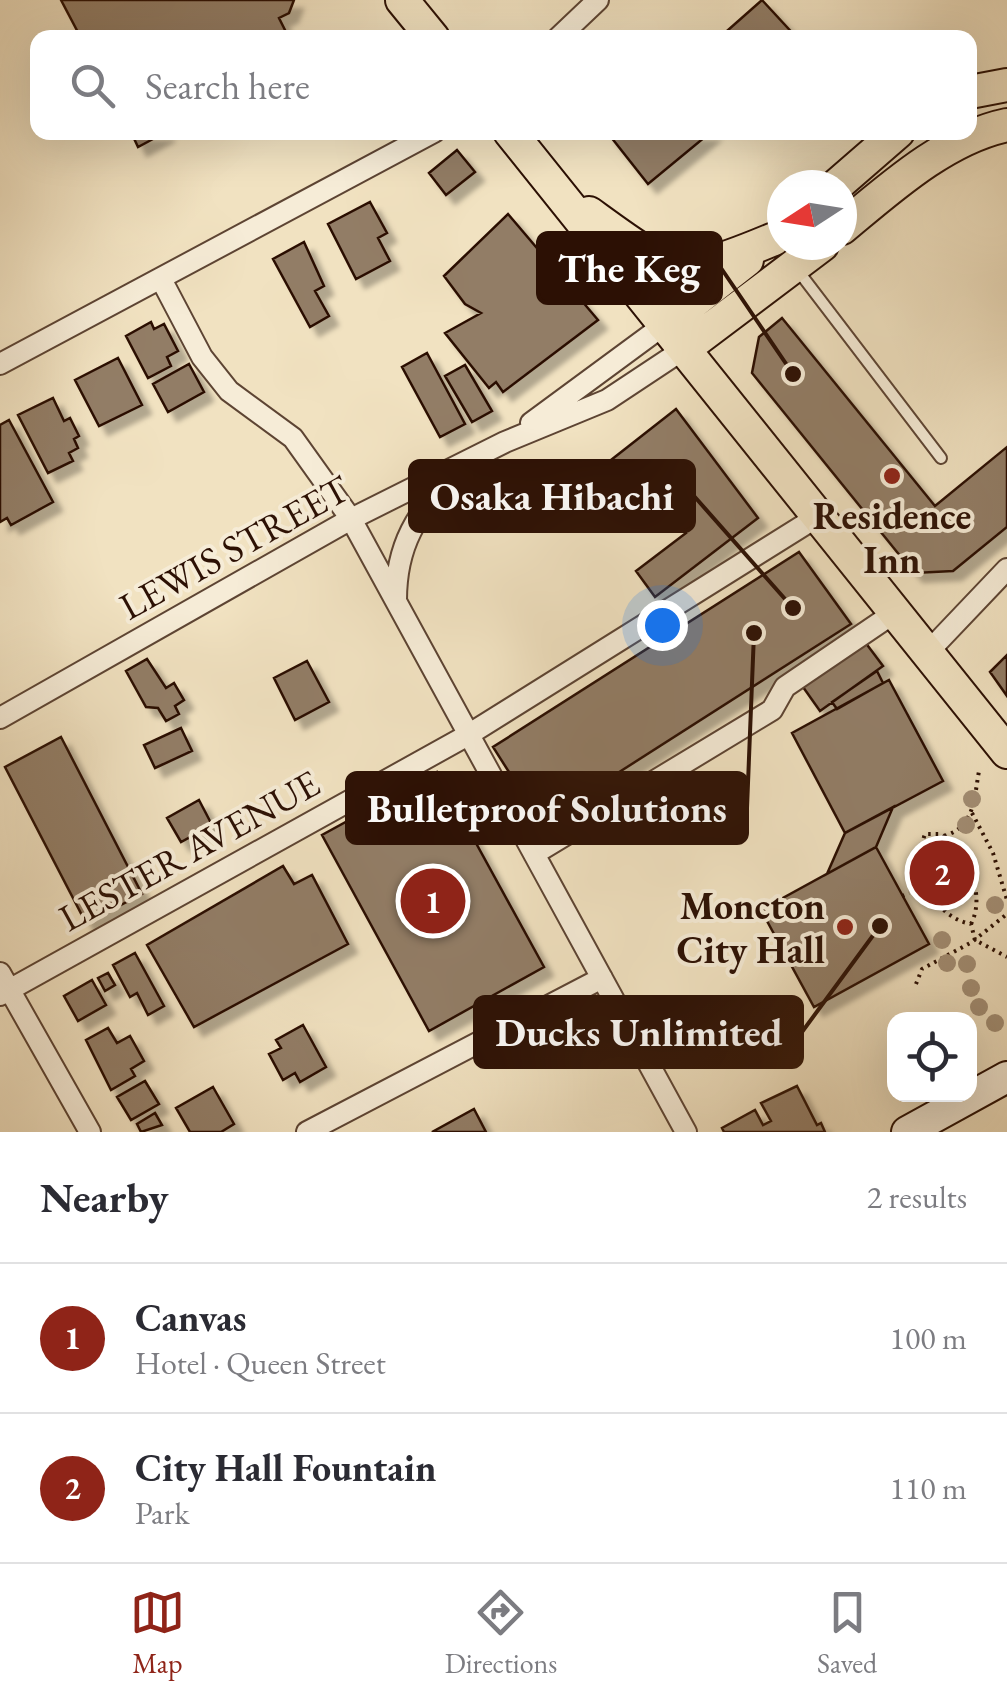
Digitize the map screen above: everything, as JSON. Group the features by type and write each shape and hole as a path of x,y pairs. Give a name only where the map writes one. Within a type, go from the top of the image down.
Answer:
{"main road":[{"path":"402,0 426,30"},
{"path":"977,91 1007,85"},
{"path":"977,133 1007,125"},
{"path":"516,140 1007,752"},
{"path":"854,170 889,140"},
{"path":"857,216 901,179 965,140"},
{"path":"555,189 645,254 683,268 717,263 767,240"},
{"path":"674,337 767,246"},
{"path":"674,337 804,260"},
{"path":"907,1132 1007,1077"}],"street":[{"path":"566,30 598,0"},
{"path":"0,364 419,140"},
{"path":"161,279 202,357 229,391 293,438 351,520 686,1132"},
{"name":"LEWIS STREET","path":"505,442 674,337"},
{"name":"LEWIS STREET","path":"0,718 351,520 505,442 607,400 674,337"},
{"path":"396,603 396,566 408,535 458,466"},
{"name":"LESTER AVENUE","path":"3,986 468,735 820,515"},
{"path":"929,651 1007,569"},
{"path":"534,854 772,710 785,687 897,611"},
{"path":"307,1132 602,978"},
{"path":"3,986 90,1132"}],"lane":[{"path":"795,267 941,458"}],"path":[{"path":"944,836 954,833 972,813 979,771"},
{"path":"972,813 993,853 1007,900"},
{"path":"971,924 943,911 922,879 917,858 920,842 936,832 957,847 970,871 977,898 971,924 975,940 1007,957"},
{"path":"902,896 909,892"},
{"path":"916,984 922,969 975,940 1007,914"}],"building":[{"path":"61,0 294,0 289,13 279,18 285,30 77,30"},
{"path":"762,0 790,30 728,30"},
{"path":"613,140 701,140 648,184"},
{"path":"457,150 475,172 446,195 429,173"},
{"path":"370,202 387,233 378,238 390,261 356,279 328,224"},
{"path":"508,214 598,320 503,392 496,382 489,388 445,333 481,313 465,304 444,276"},
{"path":"304,242 324,286 315,291 329,316 310,327 273,259"},
{"path":"782,318 935,506 1007,447 1007,527 953,571 914,573 752,373 759,337"},
{"path":"151,322 154,329 164,324 178,351 167,357 171,366 148,378 126,336"},
{"path":"427,353 465,424 440,437 402,367"},
{"path":"118,358 142,405 99,426 75,380"},
{"path":"189,364 204,392 168,412 153,384"},
{"path":"465,365 492,411 472,422 445,376"},
{"path":"53,398 64,421 70,418 79,436 74,439 78,448 69,453 73,461 48,473 18,415"},
{"path":"676,409 758,518 655,597 636,571 686,533 650,485 608,517 569,493"},
{"path":"9,420 53,502 11,525 7,518 0,522 0,425"},
{"path":"799,552 851,624 541,822 493,747"},
{"path":"865,642 883,666 820,711 803,687"},
{"path":"1007,655 1007,696 990,672"},
{"path":"147,659 166,688 174,683 184,700 175,706 179,714 166,721 158,708 146,707 126,671"},
{"path":"307,661 329,702 295,720 274,678"},
{"path":"877,671 883,683 837,709 832,702"},
{"path":"889,680 943,781 845,833 792,733"},
{"path":"181,728 192,751 155,768 144,745"},
{"path":"61,737 142,894 86,923 5,767"},
{"path":"437,772 544,967 429,1031 322,835"},
{"path":"199,800 212,825 181,842 167,818"},
{"path":"893,807 876,847 827,874 845,833"},
{"name":"Moncton City Hall","path":"876,847 929,944 814,1007 761,910"},
{"path":"283,866 294,884 312,875 348,944 194,1027 147,945"},
{"path":"135,953 164,1006 148,1015 137,993 130,997 113,965"},
{"path":"108,973 115,985 105,991 98,978"},
{"path":"92,980 106,1005 78,1021 64,996"},
{"path":"303,1025 326,1067 300,1082 295,1073 283,1080 269,1054 281,1048 276,1040"},
{"path":"108,1028 117,1043 130,1036 144,1061 131,1069 135,1076 111,1090 86,1040"},
{"path":"145,1081 159,1104 131,1120 117,1097"},
{"path":"797,1086 817,1125 821,1123 825,1132 724,1132 722,1128 755,1110 763,1125 771,1121 761,1103"},
{"path":"213,1087 234,1124 221,1132 190,1132 176,1108"},
{"path":"474,1109 486,1132 432,1132"},
{"path":"155,1113 162,1125 141,1132 137,1124"}],"place":[{"name":"The Keg","path":"793,374"},
{"name":"Residence Inn","path":"892,476"},
{"name":"Osaka Hibachi","path":"793,608"},
{"name":"Bulletproof Solutions","path":"754,633"},
{"name":"City Hall Fountain","path":"942,873"},
{"name":"Canvas","path":"433,901"},
{"name":"Ducks Unlimited","path":"880,926"},
{"name":"Moncton City Hall","path":"845,927"}]}
